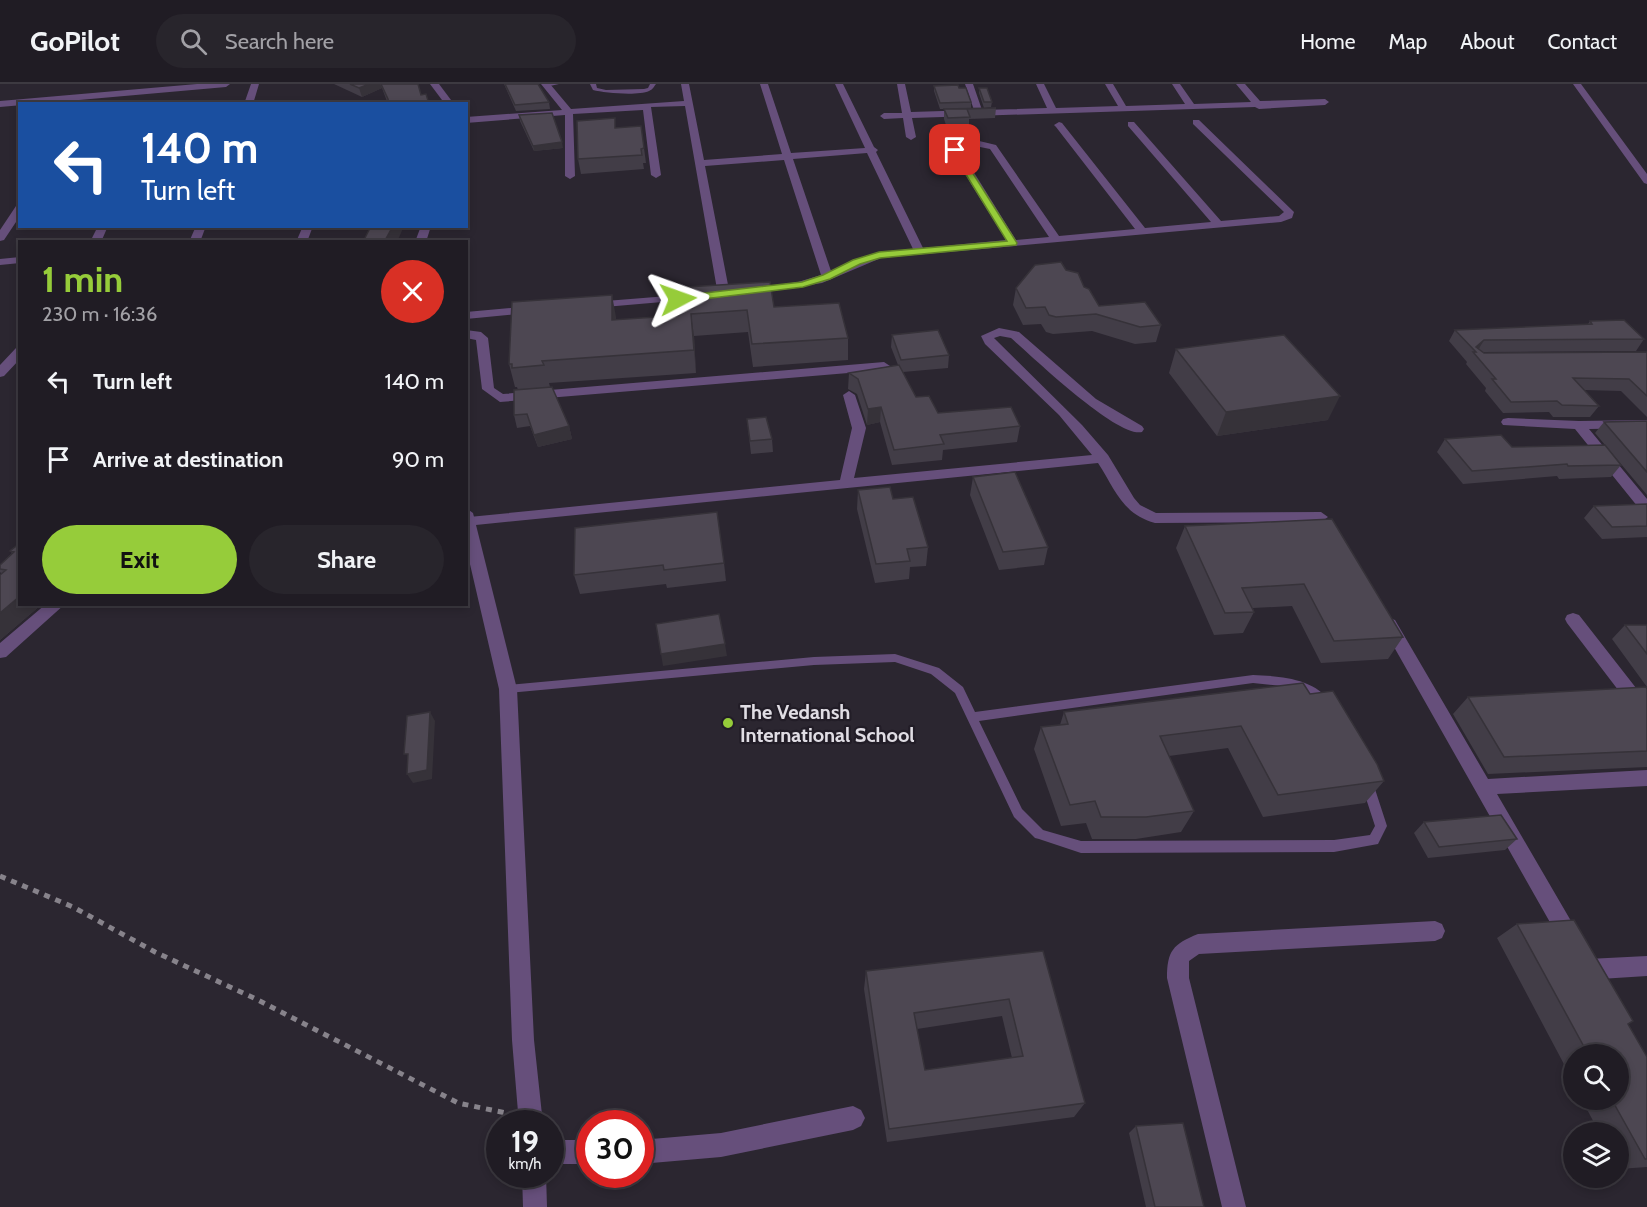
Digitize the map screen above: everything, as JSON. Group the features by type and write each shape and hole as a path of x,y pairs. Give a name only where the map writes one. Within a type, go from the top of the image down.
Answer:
{"street":[{"path":"0,104 48,96 89,99 130,88 170,92 226,84"},
{"path":"249,102 255,84"},
{"path":"434,84 449,102"},
{"path":"545,84 569,112 570,176"},
{"path":"685,84 701,163 713,296"},
{"path":"764,84 827,277"},
{"path":"839,84 873,150 919,252"},
{"path":"901,84 911,137"},
{"path":"969,84 979,114"},
{"path":"1041,84 1053,111"},
{"path":"1109,84 1124,109"},
{"path":"1176,84 1192,107"},
{"path":"1240,84 1259,106"},
{"path":"1577,84 1647,181"},
{"path":"884,116 1259,106 1325,102"},
{"path":"654,105 689,103"},
{"path":"468,120 647,107 656,175"},
{"path":"584,306 713,296 803,285 827,277 856,262 879,255 1219,225 1281,219 1288,216 1289,212 1196,122"},
{"path":"1131,124 1219,225"},
{"path":"1059,125 1143,232"},
{"path":"1012,243 955,150 956,146 969,143 987,144 993,147 1056,239"},
{"path":"701,163 873,150"},
{"path":"0,238 18,211"},
{"path":"0,262 18,260"},
{"path":"468,316 549,309"},
{"path":"1137,429 1091,402 1015,335 1007,332 990,333 987,336 989,341 1034,383 1103,458 1129,504 1140,514 1155,518 1321,517"},
{"path":"468,334 482,338 488,389 500,398 884,366"},
{"path":"1,372 18,353"},
{"path":"1,372 18,372"},
{"path":"846,483 859,428 849,395"},
{"path":"1508,422 1579,425 1647,424"},
{"path":"1579,425 1647,509"},
{"path":"530,1110 523,1040 508,689 468,518 1103,458"},
{"path":"0,652 55,606"},
{"path":"1380,609 1485,787 1600,990"},
{"path":"1573,619 1647,715"},
{"path":"1485,787 1647,778"},
{"path":"1234,1207 1178,978 1177,960 1184,950 1198,944 1435,931"},
{"path":"1588,969 1647,966"},
{"path":"654,1152 761,1138 853,1118"},
{"path":"534,1188 535,1207"}],"lane":[{"path":"545,84 556,84"},
{"path":"593,84 595,89 606,92 645,91 653,84"},
{"path":"508,689 814,661 895,657 934,671 959,690 1018,813 1039,834 1081,847 1334,846 1374,840 1381,826 1370,789 1360,769"},
{"path":"973,717 1253,679 1297,684 1316,693 1330,708"}],"path":[{"path":"0,876 73,907 155,952 258,1000 458,1103 486,1110"}],"building":[{"path":"350,84 369,84 359,88"},
{"path":"381,84 418,84 421,95 426,94 428,102 389,102"},
{"path":"505,84 538,84 549,102 515,105"},
{"path":"958,85 959,88 966,88 971,102 940,103 934,86"},
{"path":"979,88 987,88 992,102 984,102"},
{"path":"996,108 967,109 970,117 948,118 944,109"},
{"path":"552,113 562,142 533,146 519,115"},
{"path":"615,118 615,128 641,126 644,148 641,149 642,155 578,159 577,121"},
{"path":"370,228 392,228 385,240 364,240"},
{"path":"1061,262 1066,270 1078,273 1084,287 1089,289 1099,306 1145,302 1161,325 1140,327 1096,314 1056,317 1049,315 1045,307 1026,308 1016,288 1035,265"},
{"path":"770,282 774,307 839,303 848,338 752,344 747,310 691,314 694,350 542,361 544,365 512,368 512,364 509,364 512,302 612,295 612,320 671,316 670,288"},
{"path":"1624,320 1644,339 1484,340 1476,347 1484,353 1647,352 1647,396 1629,379 1573,378 1599,406 1562,405 1557,401 1511,402 1492,379 1496,379 1473,352 1476,352 1455,330 1592,324 1590,321"},
{"path":"938,330 949,355 901,360 892,335"},
{"path":"1284,335 1340,396 1226,412 1176,349"},
{"path":"899,365 916,397 929,396 938,413 1011,407 1020,426 940,435 944,444 894,450 881,407 868,409 858,379 849,373"},
{"path":"552,387 569,426 534,435 527,414 514,415 514,390"},
{"path":"766,417 772,439 750,441 747,419"},
{"path":"1647,421 1647,472 1604,422"},
{"path":"1501,435 1512,447 1605,445 1621,465 1568,466 1567,464 1472,471 1445,439"},
{"path":"1015,472 1048,547 1003,552 973,477"},
{"path":"890,487 893,499 913,497 928,547 907,549 910,561 876,564 858,490"},
{"path":"1647,504 1647,526 1612,527 1594,506"},
{"path":"717,512 724,563 664,570 663,565 574,575 575,528"},
{"path":"1332,519 1403,637 1334,641 1304,584 1242,588 1254,612 1225,613 1185,526"},
{"path":"18,545 18,598 0,613 0,575 6,570 0,569 0,565 14,552 10,551"},
{"path":"719,614 725,644 661,654 656,624"},
{"path":"1625,625 1647,625 1647,654"},
{"path":"1303,683 1310,694 1333,691 1377,764 1384,781 1278,795 1241,726 1160,736 1194,811 1146,817 1101,817 1095,801 1070,805 1041,727 1068,724 1064,712"},
{"path":"1646,687 1647,751 1504,757 1468,697"},
{"path":"430,712 427,770 407,774 408,754 404,754 407,716"},
{"path":"1501,815 1517,839 1439,847 1424,822"},
{"path":"1574,920 1633,1021 1628,1024 1647,1057 1647,1159 1629,1130 1629,1122 1624,1122 1618,1110 1629,1110 1629,1044 1583,1044 1517,924"},
{"path":"1043,951 1085,1103 889,1129 866,971","holes":["1009,999 1023,1056 925,1070 914,1013"]},
{"path":"1183,1123 1204,1207 1155,1207 1136,1126"}],"place":[{"name":"The Vedansh International School","path":"728,723"}],"route":[{"path":"678,299 803,285 827,277 856,262 879,255 1012,243 955,150"}]}
